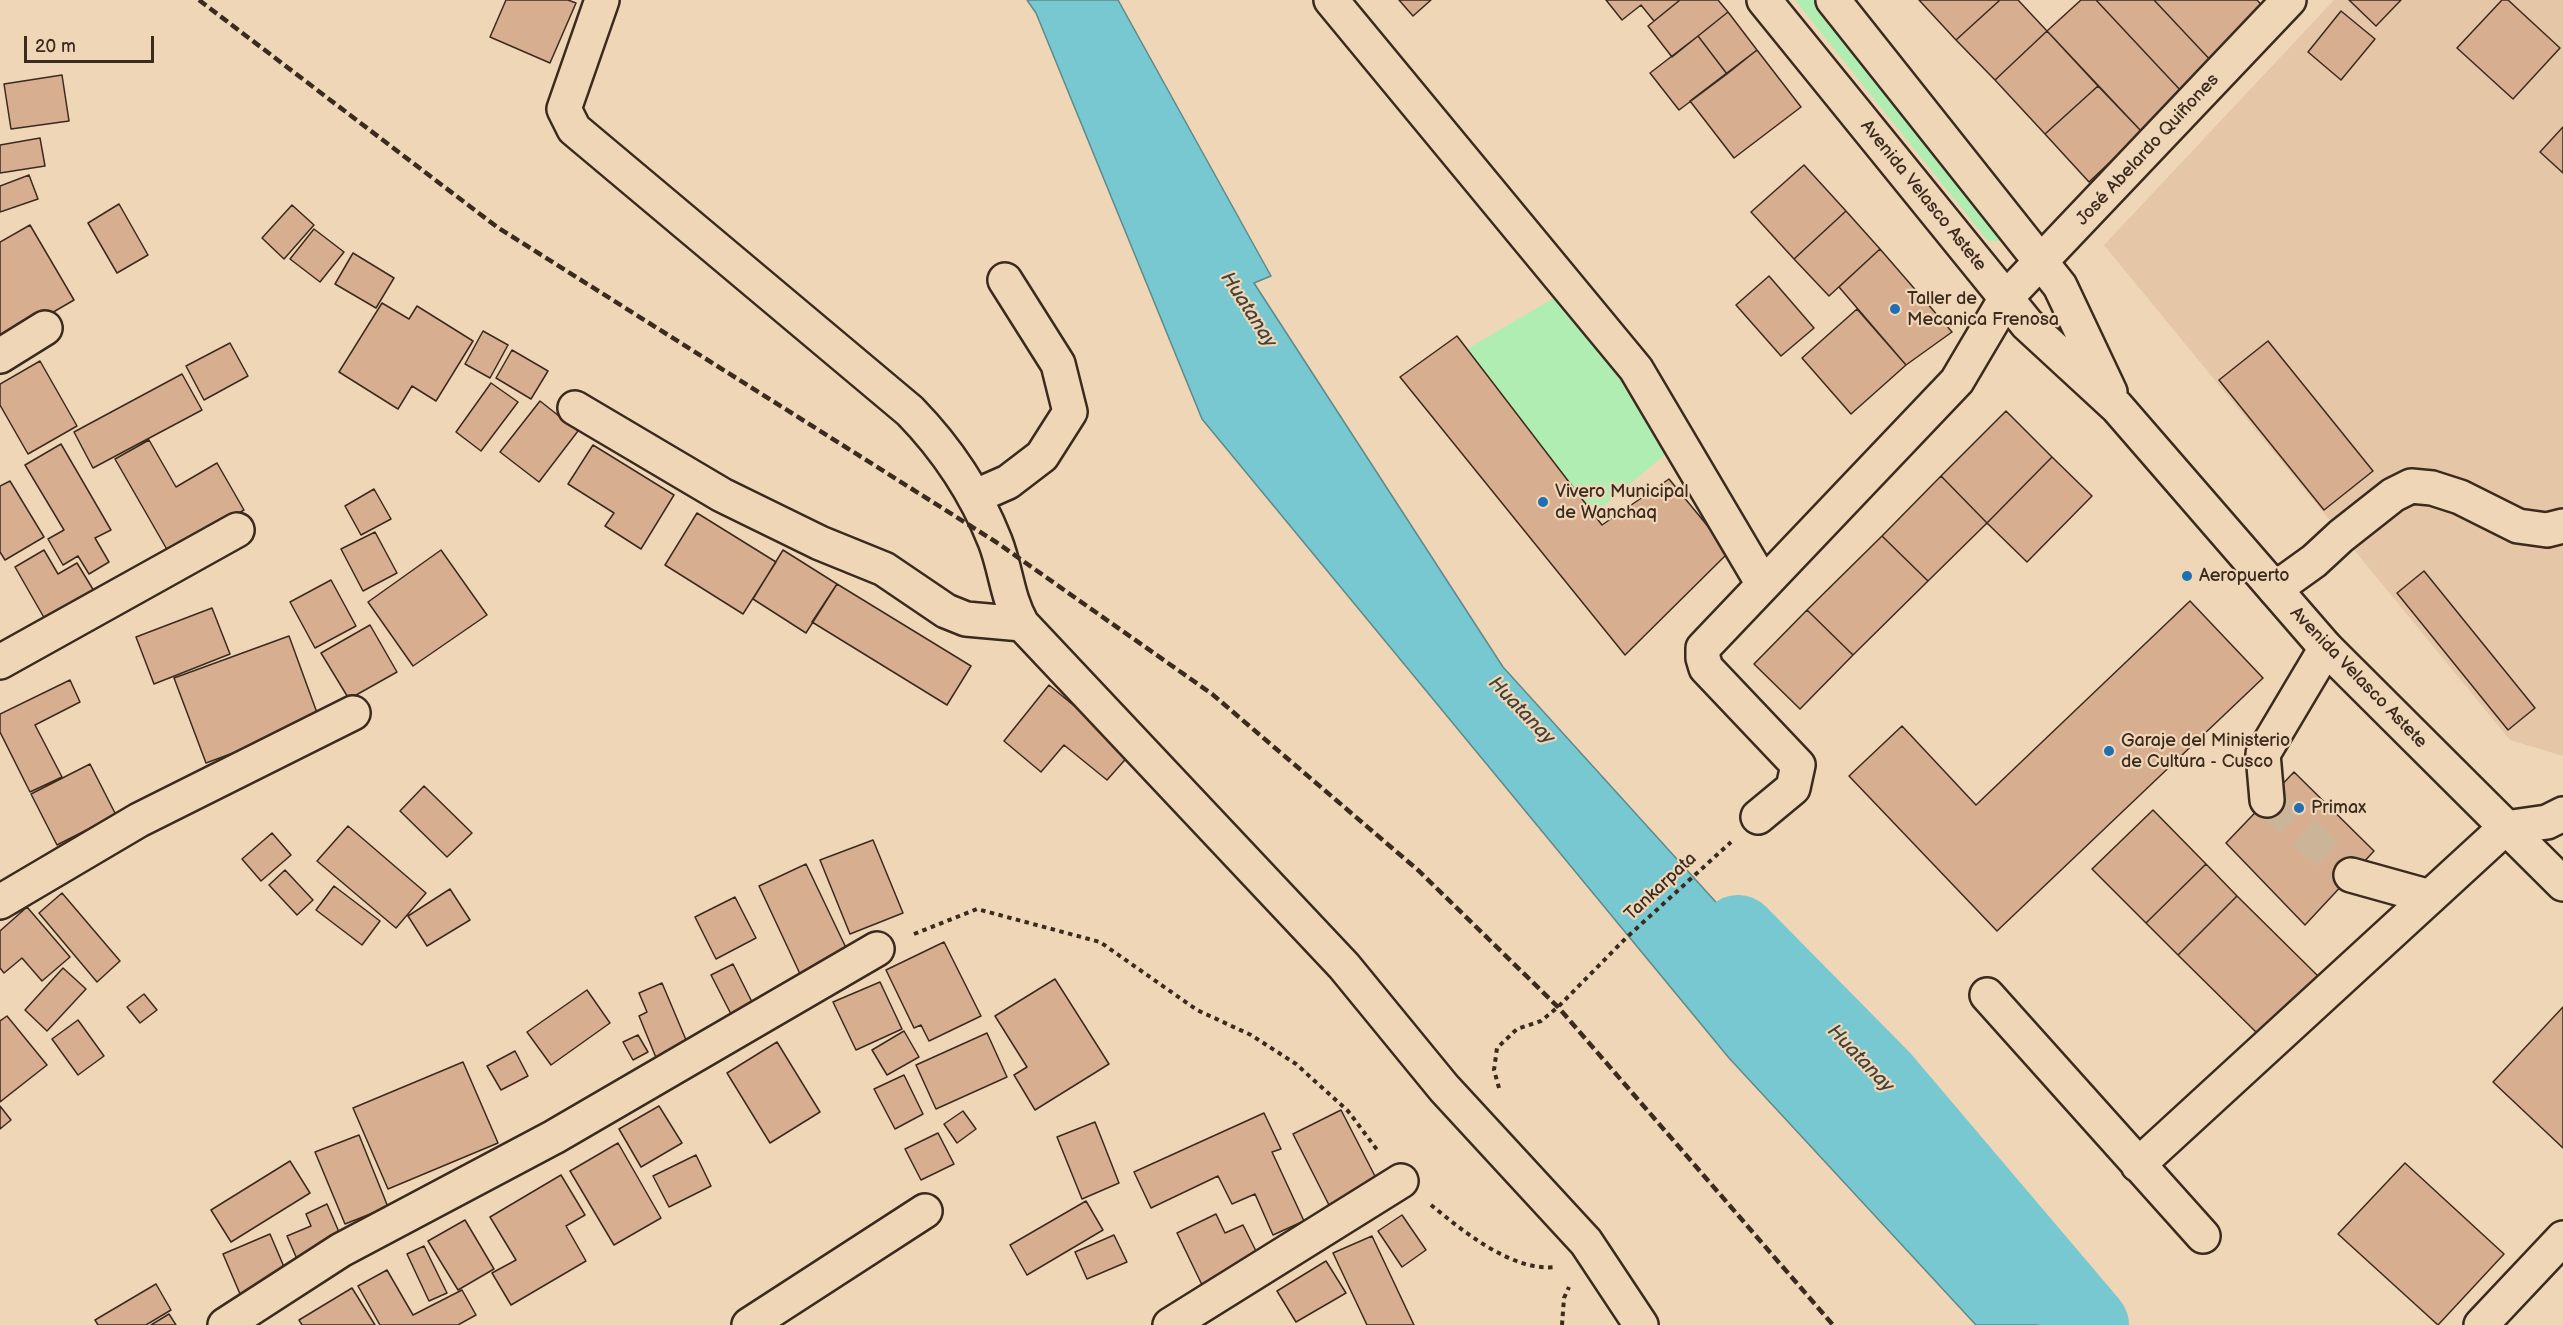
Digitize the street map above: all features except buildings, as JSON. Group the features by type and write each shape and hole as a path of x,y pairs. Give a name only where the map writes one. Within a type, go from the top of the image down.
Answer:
{"main road":[{"path":"602,0 564,109 574,129 910,411 937,438 974,497 996,542 1012,608 1022,624 1344,966 1444,1088 1586,1242 1641,1325"},
{"path":"1331,0 1636,369 1762,584"},
{"name":"Avenida Velasco Astete","path":"1764,0 2027,324 2117,407 2326,648 2563,884"},
{"name":"Avenida Velasco Astete","path":"1833,0 2060,286 2117,407"},
{"name":"José Abelardo Quiñones","path":"1758,817 1793,788 1798,765 1706,668 1703,648 1957,381 2006,298 2289,0"},
{"path":"974,497 1008,482 1042,456 1070,412 1058,364 1005,280"},
{"path":"0,356 45,328"},
{"path":"575,408 722,495 820,543 884,569 946,611 966,618 1022,624"},
{"path":"2275,589 2314,561 2341,536 2393,495 2411,486 2432,488 2460,497 2518,526 2547,530 2563,526"},
{"path":"0,662 237,530"},
{"path":"2267,800 2263,754 2326,648"},
{"path":"0,902 139,820 353,714"},
{"path":"2138,1165 2505,828 2558,820"},
{"path":"2351,875 2430,897"},
{"path":"225,1325 341,1251 554,1137 877,949"},
{"path":"1987,995 2203,1236"},
{"path":"1170,1325 1401,1181"},
{"path":"749,1325 925,1211"},
{"path":"2481,1325 2563,1238"}],"path":[{"name":"Tankarpata","path":"1497,1143 1503,1099 1494,1070 1497,1048 1517,1029 1541,1021 1586,980 1626,938 1758,817"},
{"path":"877,949 977,909 1100,942 1197,1010 1251,1035 1296,1064 1348,1111 1401,1181 1485,1246 1544,1269 1566,1266"}],"shaded area":[{"path":"2334,0 2563,0 2563,756 2510,740 2104,245"}],"green space":[{"path":"1795,0 1815,0 2006,232 2001,241 1988,241"},
{"path":"1559,295 1679,443 1594,514 1467,349"}],"water":[{"path":"1027,0 1118,0 1271,276 1254,283 1503,667 1963,1175 2093,1325 1976,1325 1729,1058 1202,419 1036,13"}],"waterway":[{"name":"Huatanay","path":"1738,934 1882,1080 2090,1325"}],"tunnel":[{"path":"2267,800 2351,875"}],"railway":[{"path":"199,0 497,227 996,542 1212,694 1419,871 1558,1007 1833,1325"}],"place":[{"name":"Taller de Mecanica Frenosa","path":"1895,309"},
{"name":"Vivero Municipal de Wanchaq","path":"1543,502"},
{"name":"Aeropuerto","path":"2187,576"},
{"name":"Garaje del Ministerio de Cultura - Cusco","path":"2109,751"},
{"name":"Primax","path":"2299,808"}]}
